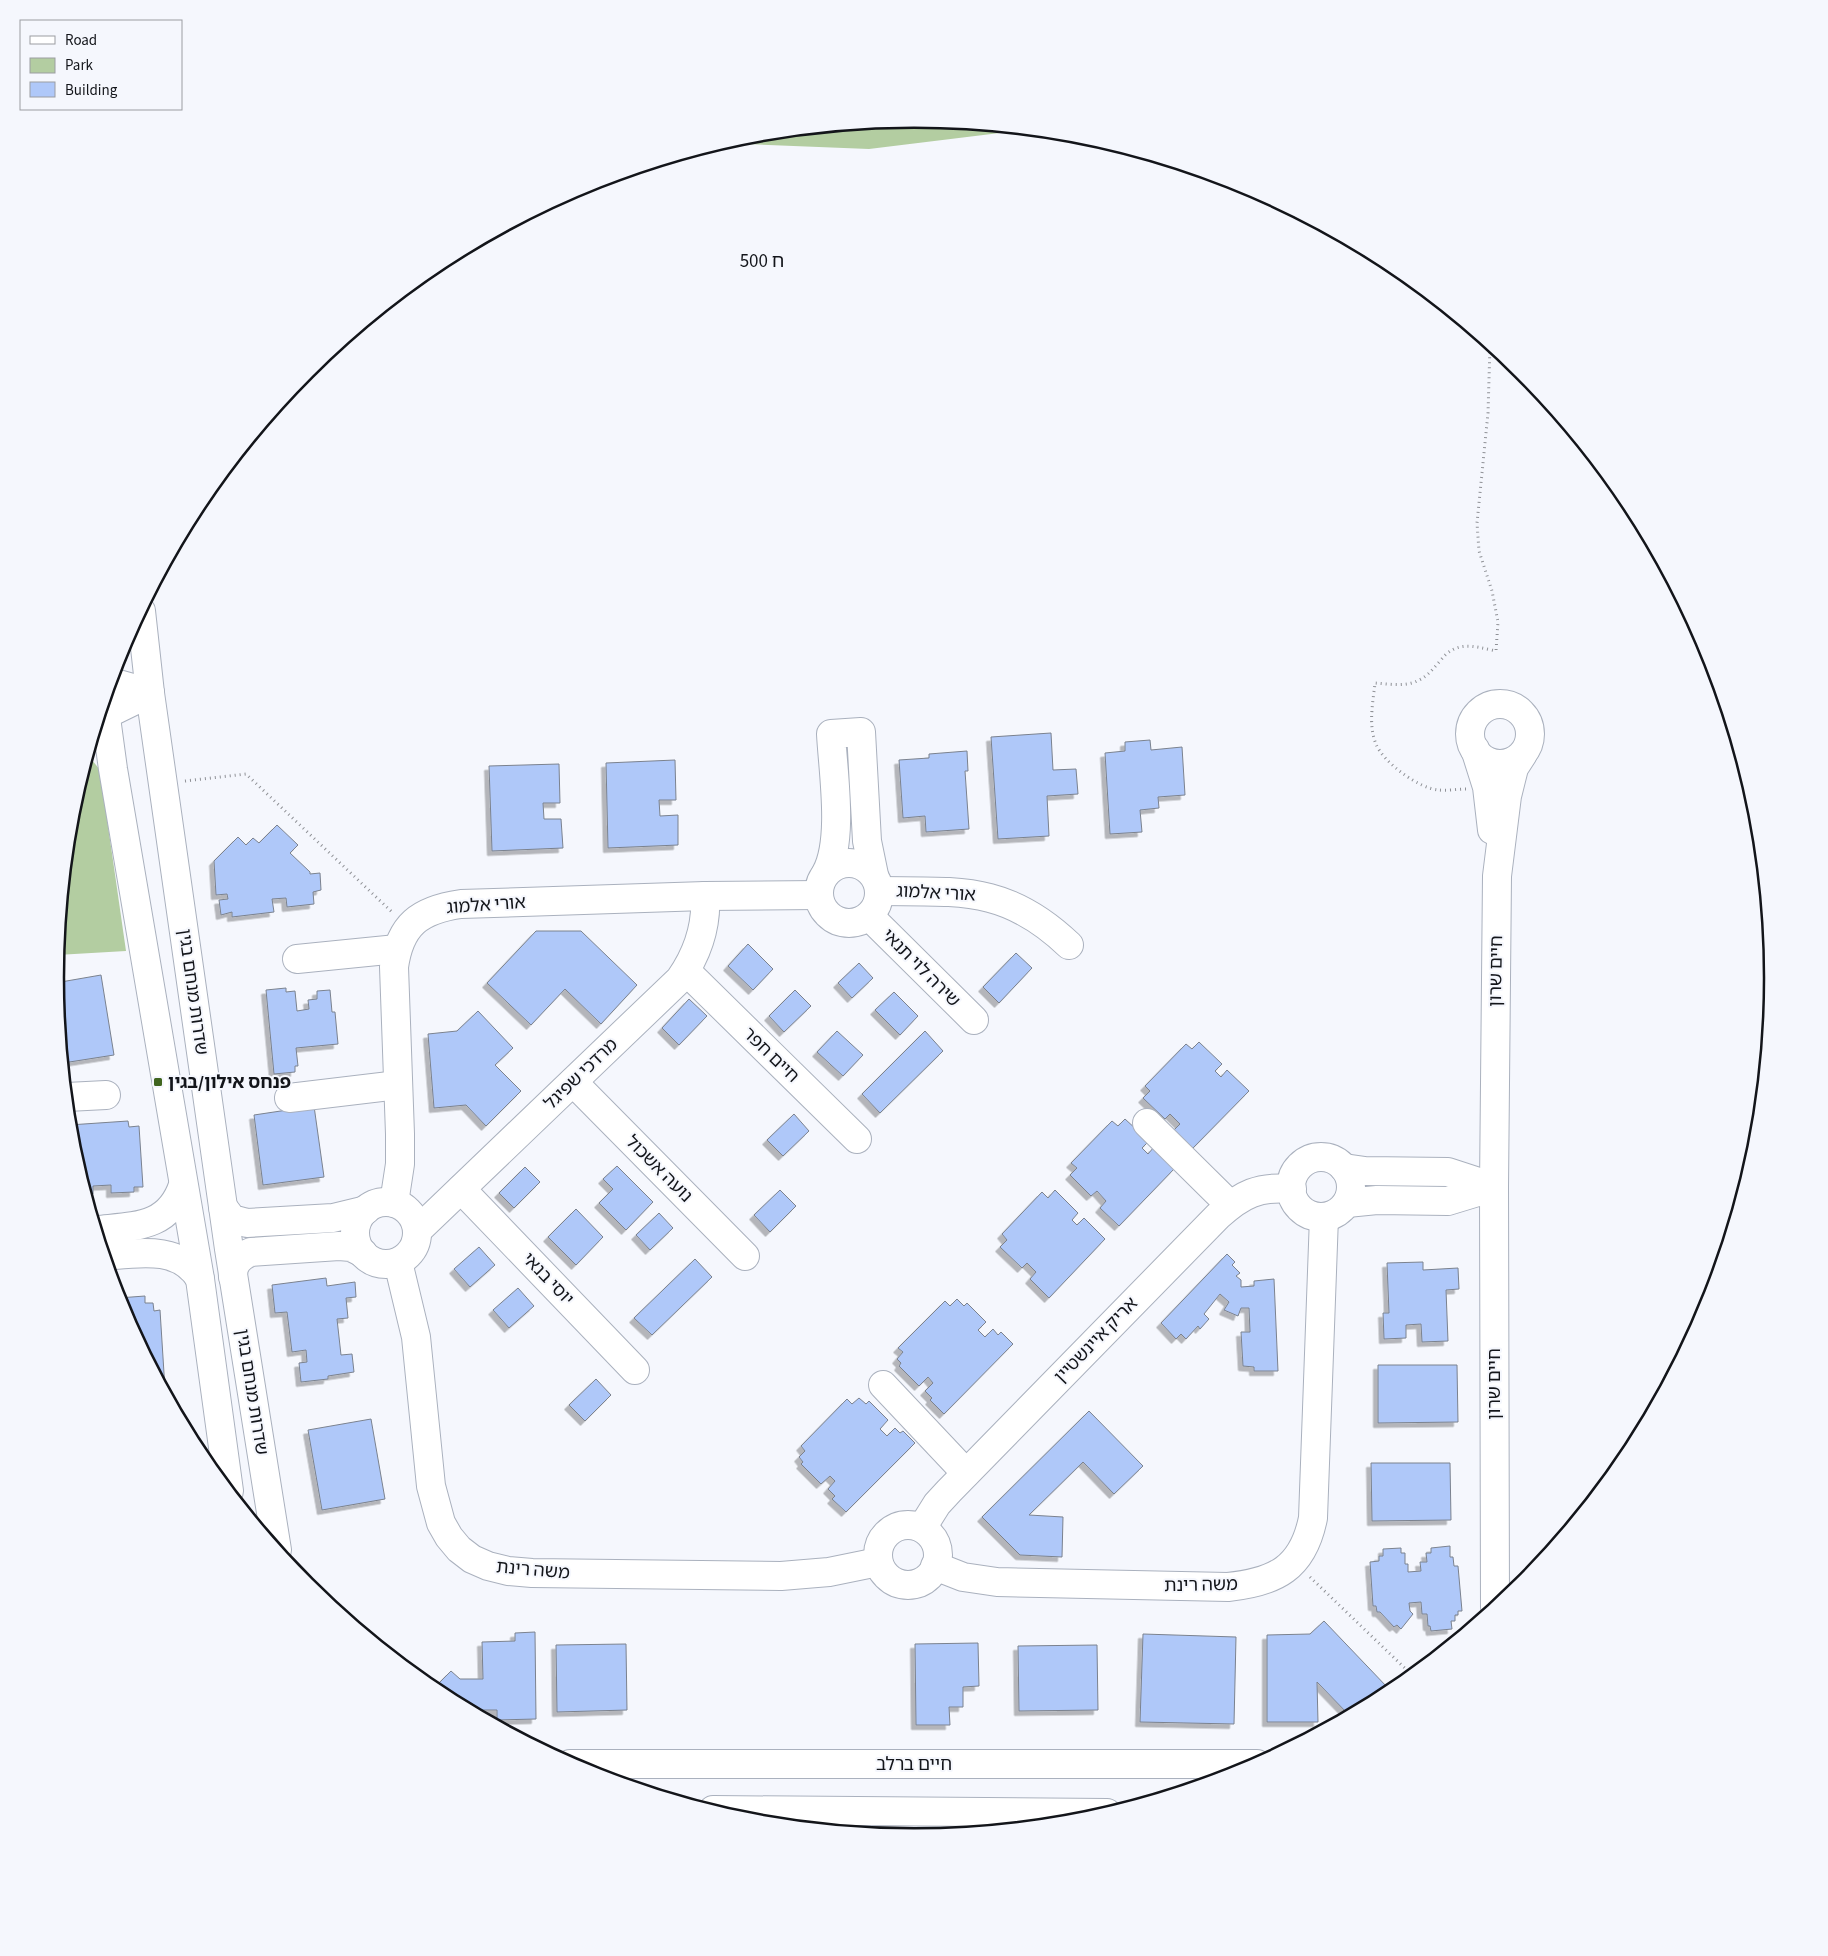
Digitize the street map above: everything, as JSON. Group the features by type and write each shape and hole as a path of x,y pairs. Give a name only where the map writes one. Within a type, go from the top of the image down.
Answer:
{"street":[{"name":"שדרות מנחם בגין","path":"142,622 150,693 233,1277 275,1539"},
{"path":"117,684 150,693"},
{"path":"108,709 150,693"},
{"path":"1493,705 1512,706 1520,712 1528,723 1530,732 1529,741 1522,754 1508,763 1496,764 1487,761 1474,750 1470,736 1475,718 1485,708 1493,705"},
{"name":"שדרות מנחם בגין","path":"105,720 200,1279 227,1479"},
{"path":"862,732 867,841 876,883 877,905 868,916 860,921 851,923 837,921 829,916 823,908 823,884 833,856 836,831 832,734 862,732"},
{"path":"96,747 113,769"},
{"name":"חיים שרון","path":"1474,750 1487,787 1497,876"},
{"name":"חיים שרון","path":"1496,1597 1494,1187 1497,876 1507,796 1514,768 1522,754"},
{"path":"823,884 838,865 852,863 865,867 876,883"},
{"name":"אורי אלמוג","path":"876,883 965,892 993,897 1029,913 1069,944"},
{"name":"אורי אלמוג","path":"403,938 419,916 461,904 705,896 823,884"},
{"name":"מרדכי שפיגל","path":"417,1231 674,986 686,971 702,937 705,917 705,896"},
{"name":"שירה לוי תנאי","path":"868,916 974,1020"},
{"path":"297,959 403,938 394,967 393,984 400,1156 394,1203"},
{"name":"חיים חפר","path":"686,971 857,1139"},
{"name":"נועה אשכול","path":"573,1082 745,1256"},
{"path":"289,1098 398,1085"},
{"path":"72,1098 106,1095"},
{"path":"1147,1123 1230,1205"},
{"path":"1319,1157 1329,1158 1344,1168 1349,1176 1351,1185 1350,1195 1347,1203 1337,1213 1324,1217 1314,1216 1302,1210 1294,1198 1292,1189 1296,1171 1302,1164 1310,1159 1319,1157"},
{"path":"1344,1168 1365,1171 1448,1172 1494,1187"},
{"path":"102,1229 141,1225 156,1219 172,1206 184,1185"},
{"path":"1347,1203 1377,1200 1448,1201 1494,1187"},
{"name":"יוסי בנאי","path":"461,1189 635,1370"},
{"name":"אריק איינשטיין","path":"922,1528 937,1504 966,1473 1230,1205 1249,1194 1266,1189 1292,1189"},
{"path":"223,1207 232,1218 247,1223 333,1218 366,1210 379,1203 394,1203 410,1213 417,1231 416,1241 412,1250 398,1262 389,1264 379,1263 353,1248 339,1246 256,1251 246,1254 239,1259 233,1271 233,1277"},
{"path":"363,1253 358,1245 356,1230 358,1221 366,1210"},
{"name":"משה רינת","path":"935,1566 963,1577 997,1582 1228,1587 1256,1583 1280,1573 1294,1562 1305,1546 1313,1518 1324,1217"},
{"path":"111,1256 157,1254 173,1256 187,1263 200,1279"},
{"name":"משה רינת","path":"398,1262 416,1337 428,1464 435,1506 449,1537 459,1549 472,1559 495,1568 532,1574 772,1576 829,1572 878,1562"},
{"path":"883,1385 966,1473"},
{"path":"906,1524 922,1528 930,1535 937,1548 938,1557 935,1566 930,1574 915,1584 905,1585 896,1582 888,1577 878,1562 880,1543 888,1531 896,1526 906,1524"},
{"name":"חיים ברלב","path":"589,1764 1239,1764"},
{"path":"755,1813 875,1822 1064,1815"}],"path":[{"path":"1487,787 1437,791 1413,782 1386,759 1376,745 1372,724 1375,683 1406,685 1416,682 1425,677 1446,653 1454,648 1463,646 1496,651 1498,622 1492,591 1480,551 1477,523 1488,413 1490,353"},
{"path":"183,781 246,774 403,938"},
{"path":"1294,1562 1407,1670"}],"green space":[{"path":"914,128 1001,133 869,149 748,144 803,135 858,130"},
{"path":"92,760 100,770 126,951 65,955 71,867 80,812"}],"building":[{"path":"1051,733 1053,770 1076,769 1078,794 1047,796 1049,836 998,839 991,737"},
{"path":"1150,740 1151,750 1182,747 1185,795 1158,797 1159,808 1140,810 1142,832 1110,834 1105,753 1125,751 1125,742"},
{"path":"967,751 968,771 965,771 969,829 926,832 925,816 903,818 899,760 929,758 929,754"},
{"path":"675,760 676,800 659,800 660,816 678,815 678,845 608,848 606,763"},
{"path":"559,764 560,803 543,803 544,819 561,819 563,848 492,851 489,766"},
{"path":"277,825 298,845 290,853 310,874 320,873 321,890 313,892 314,904 287,907 286,898 272,899 274,912 232,917 232,912 221,915 219,900 228,899 227,894 216,895 214,861 238,837 246,845 253,838 259,843"},
{"path":"536,931 581,931 637,985 601,1024 565,989 531,1025 487,983"},
{"path":"748,944 773,969 753,990 728,966"},
{"path":"1016,953 1032,968 999,1003 983,987"},
{"path":"859,963 873,978 852,998 838,983"},
{"path":"101,975 114,1055 69,1062 64,981"},
{"path":"286,988 286,992 295,991 297,1011 309,1009 308,1000 317,999 317,991 330,990 332,1012 335,1012 338,1044 296,1048 298,1066 295,1066 295,1072 274,1074 266,990"},
{"path":"795,990 811,1006 784,1032 769,1016"},
{"path":"894,992 918,1016 900,1035 875,1010"},
{"path":"689,999 707,1016 679,1045 662,1028"},
{"path":"478,1011 513,1048 495,1065 521,1091 486,1126 466,1105 434,1108 428,1034 457,1031"},
{"path":"837,1031 863,1055 843,1076 817,1052"},
{"path":"925,1031 943,1051 880,1113 862,1094"},
{"path":"1199,1042 1222,1064 1215,1071 1221,1077 1227,1070 1249,1091 1192,1149 1173,1131 1180,1124 1170,1114 1165,1119 1143,1098 1150,1091 1145,1086 1186,1044 1192,1049"},
{"path":"314,1106 324,1177 263,1185 254,1115"},
{"path":"794,1114 809,1131 783,1156 767,1140"},
{"path":"1125,1119 1149,1141 1142,1148 1148,1154 1154,1147 1175,1168 1119,1226 1100,1208 1106,1201 1097,1191 1091,1196 1070,1175 1077,1168 1071,1163 1112,1121 1118,1126"},
{"path":"128,1121 129,1127 139,1126 143,1187 134,1187 134,1192 111,1193 111,1185 93,1186 92,1194 77,1124"},
{"path":"617,1166 653,1202 626,1230 599,1203 613,1189 603,1179"},
{"path":"525,1167 540,1182 514,1208 499,1193"},
{"path":"780,1190 796,1206 770,1232 754,1215"},
{"path":"1055,1190 1078,1213 1072,1220 1077,1225 1084,1218 1105,1239 1049,1298 1030,1279 1036,1272 1027,1263 1022,1268 1000,1247 1007,1240 1002,1234 1042,1192 1048,1198"},
{"path":"576,1209 603,1237 576,1265 548,1237"},
{"path":"659,1213 673,1228 650,1250 636,1235"},
{"path":"479,1247 495,1265 470,1287 454,1269"},
{"path":"1227,1254 1235,1262 1232,1265 1240,1273 1236,1276 1241,1280 1241,1287 1254,1286 1254,1281 1274,1279 1278,1371 1254,1371 1254,1367 1243,1366 1241,1332 1250,1332 1249,1308 1241,1308 1238,1316 1224,1310 1229,1302 1220,1294 1204,1314 1209,1319 1200,1329 1198,1326 1186,1339 1181,1334 1176,1339 1161,1323"},
{"path":"695,1259 712,1277 652,1335 634,1318"},
{"path":"1423,1262 1423,1270 1458,1268 1459,1289 1446,1290 1448,1341 1422,1342 1421,1324 1406,1325 1406,1338 1384,1339 1383,1313 1389,1313 1387,1263"},
{"path":"326,1278 327,1286 355,1282 356,1297 346,1298 348,1318 337,1319 341,1355 352,1354 354,1372 328,1376 328,1379 301,1382 299,1363 307,1362 306,1350 292,1352 287,1312 275,1313 272,1285"},
{"path":"518,1288 534,1306 509,1328 493,1310"},
{"path":"145,1296 145,1303 153,1303 154,1311 160,1310 164,1378 151,1354 126,1297"},
{"path":"957,1299 964,1306 967,1303 986,1322 978,1330 985,1337 993,1329 998,1335 1001,1332 1013,1344 944,1414 930,1400 932,1398 925,1391 933,1383 928,1377 919,1386 899,1366 901,1363 897,1359 903,1352 898,1348 945,1301 950,1306"},
{"path":"1378,1365 1457,1365 1458,1422 1378,1423"},
{"path":"596,1379 611,1395 585,1421 569,1405"},
{"path":"859,1398 866,1404 869,1401 888,1420 880,1429 887,1436 895,1428 900,1433 903,1431 915,1443 846,1512 832,1499 835,1496 828,1489 835,1481 830,1476 821,1484 801,1464 803,1462 799,1457 805,1451 801,1446 847,1399 852,1404"},
{"path":"1089,1411 1143,1466 1114,1494 1083,1462 1029,1515 1063,1517 1062,1557 1020,1555 982,1517"},
{"path":"371,1419 385,1499 322,1510 308,1430"},
{"path":"1371,1463 1450,1463 1451,1520 1372,1521"},
{"path":"1450,1546 1450,1557 1453,1557 1454,1566 1458,1566 1462,1611 1458,1611 1458,1615 1455,1615 1455,1621 1451,1621 1452,1629 1431,1631 1430,1626 1428,1626 1427,1614 1422,1614 1421,1602 1409,1603 1410,1611 1413,1614 1401,1629 1397,1625 1394,1627 1380,1612 1377,1612 1376,1606 1373,1606 1370,1562 1379,1561 1379,1556 1383,1556 1383,1549 1401,1548 1401,1553 1405,1553 1405,1564 1408,1564 1408,1572 1421,1571 1420,1562 1427,1562 1426,1553 1431,1553 1431,1548"},
{"path":"1324,1621 1385,1685 1345,1711 1317,1682 1318,1722 1267,1722 1267,1635 1310,1634"},
{"path":"535,1632 536,1719 500,1720 497,1718 497,1710 483,1710 439,1683 451,1671 460,1679 483,1679 482,1642 515,1641 515,1633"},
{"path":"1143,1634 1236,1637 1234,1724 1140,1722"},
{"path":"978,1643 979,1686 963,1687 963,1707 949,1707 950,1725 916,1725 915,1644"},
{"path":"626,1644 627,1710 557,1712 556,1645"},
{"path":"1097,1645 1098,1710 1019,1711 1018,1646"}],"place":[{"name":"פנחס אילון/בגין","path":"158,1082"}],"district":[{"name":"ח 500","path":"762,261"}]}
